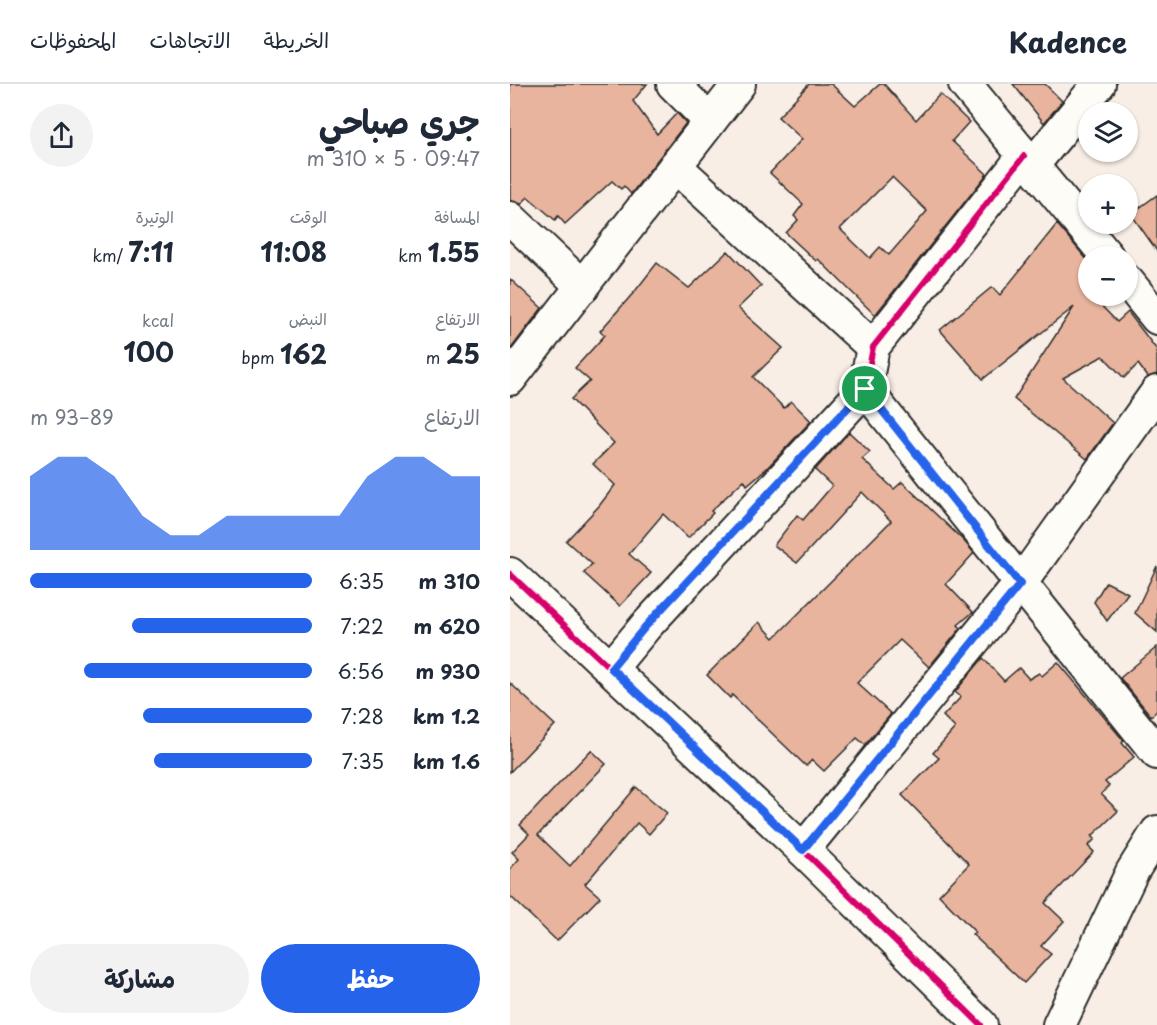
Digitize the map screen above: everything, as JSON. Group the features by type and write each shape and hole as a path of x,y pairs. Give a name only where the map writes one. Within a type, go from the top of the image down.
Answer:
{"street":[{"path":"673,84 710,121"},
{"path":"510,379 739,84"},
{"path":"965,84 1099,246"},
{"path":"611,668 645,627 865,389 873,347 1028,161 1099,84"},
{"path":"675,166 873,347"},
{"path":"510,218 583,287"},
{"path":"1138,294 1157,318"},
{"path":"865,389 1157,753"},
{"path":"803,850 1020,584 1157,392"},
{"path":"510,574 803,850 981,1025"},
{"path":"1059,1025 1132,872 1157,832"}],"building":[{"path":"510,84 647,84 633,101 657,134 677,113 686,123 631,194 624,186 621,189 612,181 565,224 558,216 555,220 528,197 521,204 510,201"},
{"path":"809,84 831,84 855,106 880,84 884,84 916,120 940,94 969,122 952,141 987,174 875,315 818,259 816,261 786,233 798,220 794,216 803,204 770,173 802,139 778,117","holes":["892,177 927,211 889,255 880,247 870,258 840,229"]},
{"path":"1013,84 1045,84 1062,101 1044,123"},
{"path":"1157,195 1157,251 1138,224 1138,209"},
{"path":"1057,224 1078,249 1078,306 1102,306 1117,322 1128,312 1157,350 1157,374 1148,377 1138,364 1124,378 1103,356 1063,378 1113,423 1087,459 1014,399 1074,307 983,379 940,330 992,287 1000,295"},
{"path":"728,251 761,286 738,308 783,348 753,377 784,408 791,401 811,421 767,468 747,485 744,480 711,511 713,513 688,538 663,514 629,554 651,573 620,606 584,573 592,564 566,541 615,485 593,464 614,443 571,399 590,381 575,368 605,335 600,331 657,263 689,288"},
{"path":"510,279 542,308 510,350"},
{"path":"849,432 870,452 862,459 894,489 902,482 974,553 946,584 973,612 958,625 961,628 929,667 900,640 857,683 891,714 865,745 857,738 824,771 812,760 806,766 732,695 730,698 707,675 759,622 774,638 891,521 862,492 797,563 774,545 797,515 803,520 832,486 815,470"},
{"path":"1157,566 1157,632 1135,613"},
{"path":"1106,582 1128,593 1107,621 1094,602"},
{"path":"1157,647 1157,711 1151,716 1120,678"},
{"path":"983,658 1004,681 1019,668 1029,679 1039,673 1042,676 1058,662 1124,741 1122,743 1134,757 1105,782 1109,786 1101,794 1118,811 1092,836 1095,839 1088,846 1094,852 1045,903 1064,921 1041,946 1051,954 1024,983 972,934 975,932 939,895 969,864 902,795 939,758 933,753 955,728 943,716 961,697 955,692"},
{"path":"510,683 555,725 510,772"},
{"path":"591,750 606,764 538,835 570,866 636,787 667,813 649,834 637,823 585,884 600,897 557,941 510,896 510,869 519,859 512,852 529,834 520,825"}],"cycle path":[{"path":"611,668 645,627 865,389 873,347 1024,156"},
{"path":"510,574 803,850 981,1025"}],"route":[{"path":"865,389 1020,584 803,850 611,668 645,627 865,389"}]}
